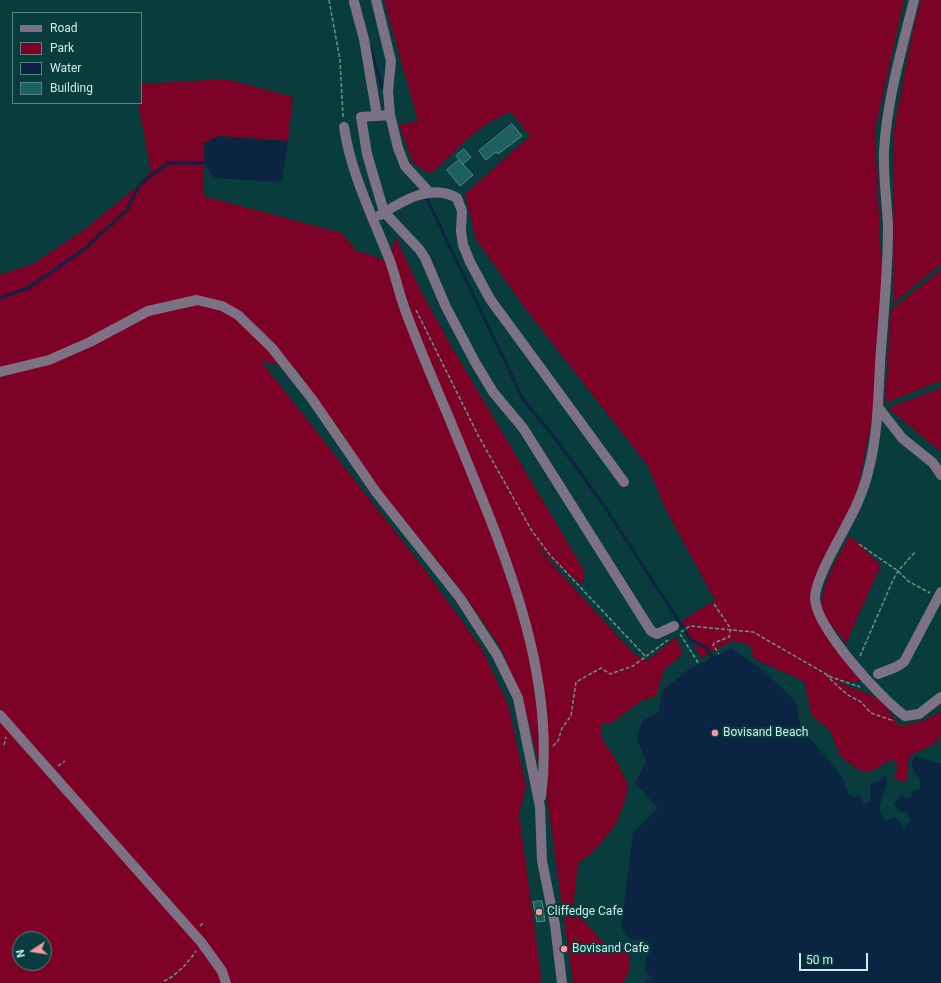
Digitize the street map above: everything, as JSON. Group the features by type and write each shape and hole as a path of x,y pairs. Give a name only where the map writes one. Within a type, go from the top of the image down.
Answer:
{"street":[{"path":"376,0 391,62 388,91 390,115 398,148 405,166 425,186 428,192"},
{"path":"914,0 896,70 886,127 884,154 888,226 887,282 878,407 868,471 849,521 834,545 815,598 819,613 829,631 865,685 894,708 906,716 919,714 941,697"},
{"path":"354,2 364,39 377,116"},
{"path":"390,115 361,117 367,154 384,212 419,249 425,258 446,307 475,362 493,392 522,428 651,631 657,634 679,630"},
{"path":"344,127 347,146 354,170 375,221 406,314 485,507 514,587 532,650 542,699 545,741 544,779 540,807"},
{"path":"375,221 384,212 402,202 428,192 441,192 453,196 459,200 462,211 461,231 463,245 470,262 490,300 624,482"},
{"path":"0,372 49,360 90,342 148,311 197,300 222,306 238,315 272,348 312,399 376,492 460,598 497,655 518,698 540,807 542,861 555,925 562,983"},
{"path":"878,407 902,438 933,463 941,475"},
{"path":"878,674 896,668 904,662 939,596"},
{"path":"0,715 201,942 222,971 226,983"}],"path":[{"path":"328,0 340,60 344,127"},
{"path":"415,308 478,435 532,531 550,555 645,656"},
{"path":"859,544 898,571 908,581 939,596"},
{"path":"859,658 898,571 915,552"},
{"path":"714,604 731,629 729,637 714,643 713,646 719,654"},
{"path":"699,664 679,630 704,627 753,632 825,673 865,685"},
{"path":"552,746 558,741 562,728 571,716 576,682 601,668 610,674 633,666 660,645"},
{"path":"825,673 832,682 848,695 861,702 871,713 900,723 906,716"},
{"path":"164,981 170,979 192,958 201,942"}],"green space":[{"path":"384,0 904,0 875,130 882,283 874,409 856,499 812,601 863,682 838,682 873,696 884,704 899,726 923,721 941,711 941,734 936,743 909,756 906,783 894,778 898,766 893,759 869,772 859,770 841,757 829,729 812,716 804,681 754,659 750,645 732,641 701,658 682,621 715,600 665,508 648,466 525,308 476,239 465,194 530,136 511,112 500,116 468,138 431,174 413,163 399,125 418,121"},
{"path":"921,0 941,0 941,264 894,303 893,134 913,30"},
{"path":"226,79 293,97 288,141 219,136 205,143 203,196 342,233 355,250 390,262 395,236 423,295 453,349 585,572 582,585 534,544 634,654 647,661 676,637 683,654 664,670 656,696 641,701 611,723 601,723 602,739 616,760 628,785 625,801 616,824 596,849 578,864 573,909 603,942 629,954 629,971 623,983 573,983 546,791 523,701 500,647 461,590 377,486 296,369 261,361 419,562 481,647 508,704 526,787 519,814 541,976 540,983 0,983 0,275 33,264 85,229 140,184 151,170 138,104 142,104 142,84"},
{"path":"941,270 941,381 885,403 891,310"},
{"path":"941,388 941,452 888,408"},
{"path":"850,536 881,565 846,643 834,629 824,613 822,605 823,595 830,573"}],"water":[{"path":"219,136 288,141 282,182 215,178 204,163 204,143"},
{"path":"731,648 763,670 796,702 801,728 841,775 849,795 855,797 861,795 861,802 865,804 870,801 870,784 879,781 886,774 887,783 879,808 884,820 887,821 895,817 904,827 911,820 907,813 898,811 894,803 899,799 899,794 907,799 911,797 913,792 920,788 920,780 912,767 915,757 922,757 937,763 941,763 941,983 645,983 646,979 651,980 652,978 647,973 644,962 651,950 650,944 646,940 630,939 621,927 633,833 658,808 635,783 646,762 637,739 642,721 659,712 662,691 689,669"}],"building":[{"path":"512,124 522,136 498,154 496,152 486,160 479,151"},
{"path":"464,149 471,157 463,164 456,156"},
{"path":"459,160 473,175 460,186 447,170"},
{"name":"Cliffedge Cafe","path":"542,901 545,921 537,922 533,902"}],"waterway":[{"path":"370,46 383,90"},
{"path":"0,298 28,288 82,251 126,211 140,184 168,163 204,163"},
{"path":"425,195 524,401 552,434 603,504 691,640 707,648 712,657"}],"place":[{"name":"Bovisand Beach","path":"715,733"},
{"name":"Cliffedge Cafe","path":"539,912"},
{"name":"Bovisand Cafe","path":"564,949"}]}
